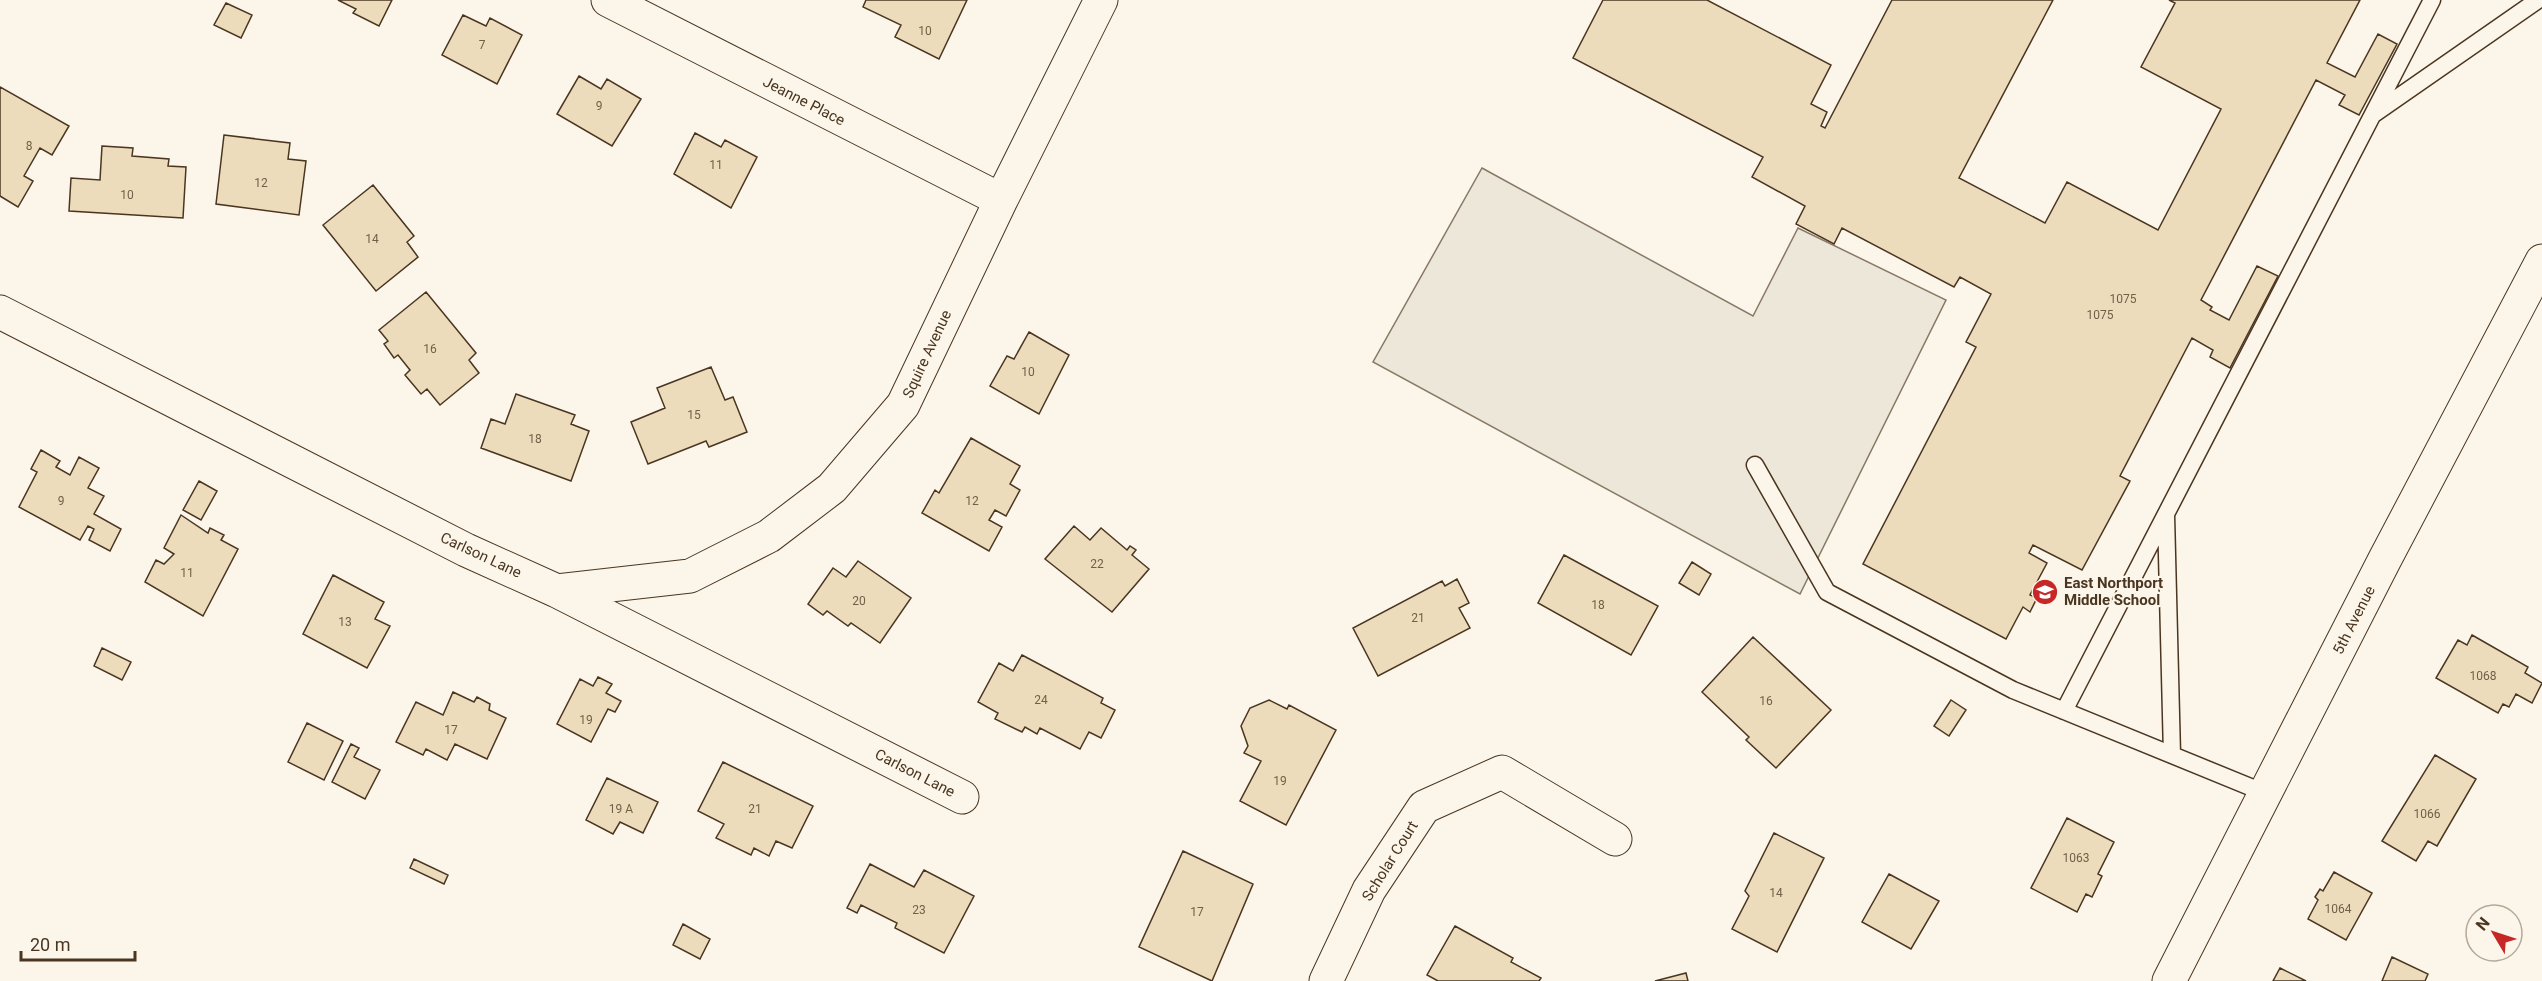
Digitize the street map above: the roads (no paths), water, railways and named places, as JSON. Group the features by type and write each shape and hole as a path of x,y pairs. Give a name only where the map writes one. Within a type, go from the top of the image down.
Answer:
{"street":[{"name":"Jeanne Place","path":"608,0 1001,200"},
{"name":"Squire Avenue","path":"557,591 690,576 769,536 832,488 903,405 1001,200 1101,0"},
{"name":"5th Avenue","path":"2169,981 2542,261"},
{"name":"Carlson Lane","path":"0,312 466,550 557,591 962,797"},
{"name":"Scholar Court","path":"1326,981 1369,890 1424,807 1502,772 1615,839"}],"lane":[{"path":"2064,711 2432,0"},
{"path":"2372,115 2538,0"},
{"path":"1755,465 1827,592 2013,690 2265,793"},
{"path":"2166,514 2172,755"}],"place":[{"name":"East Northport Middle School","path":"2045,592"}]}
